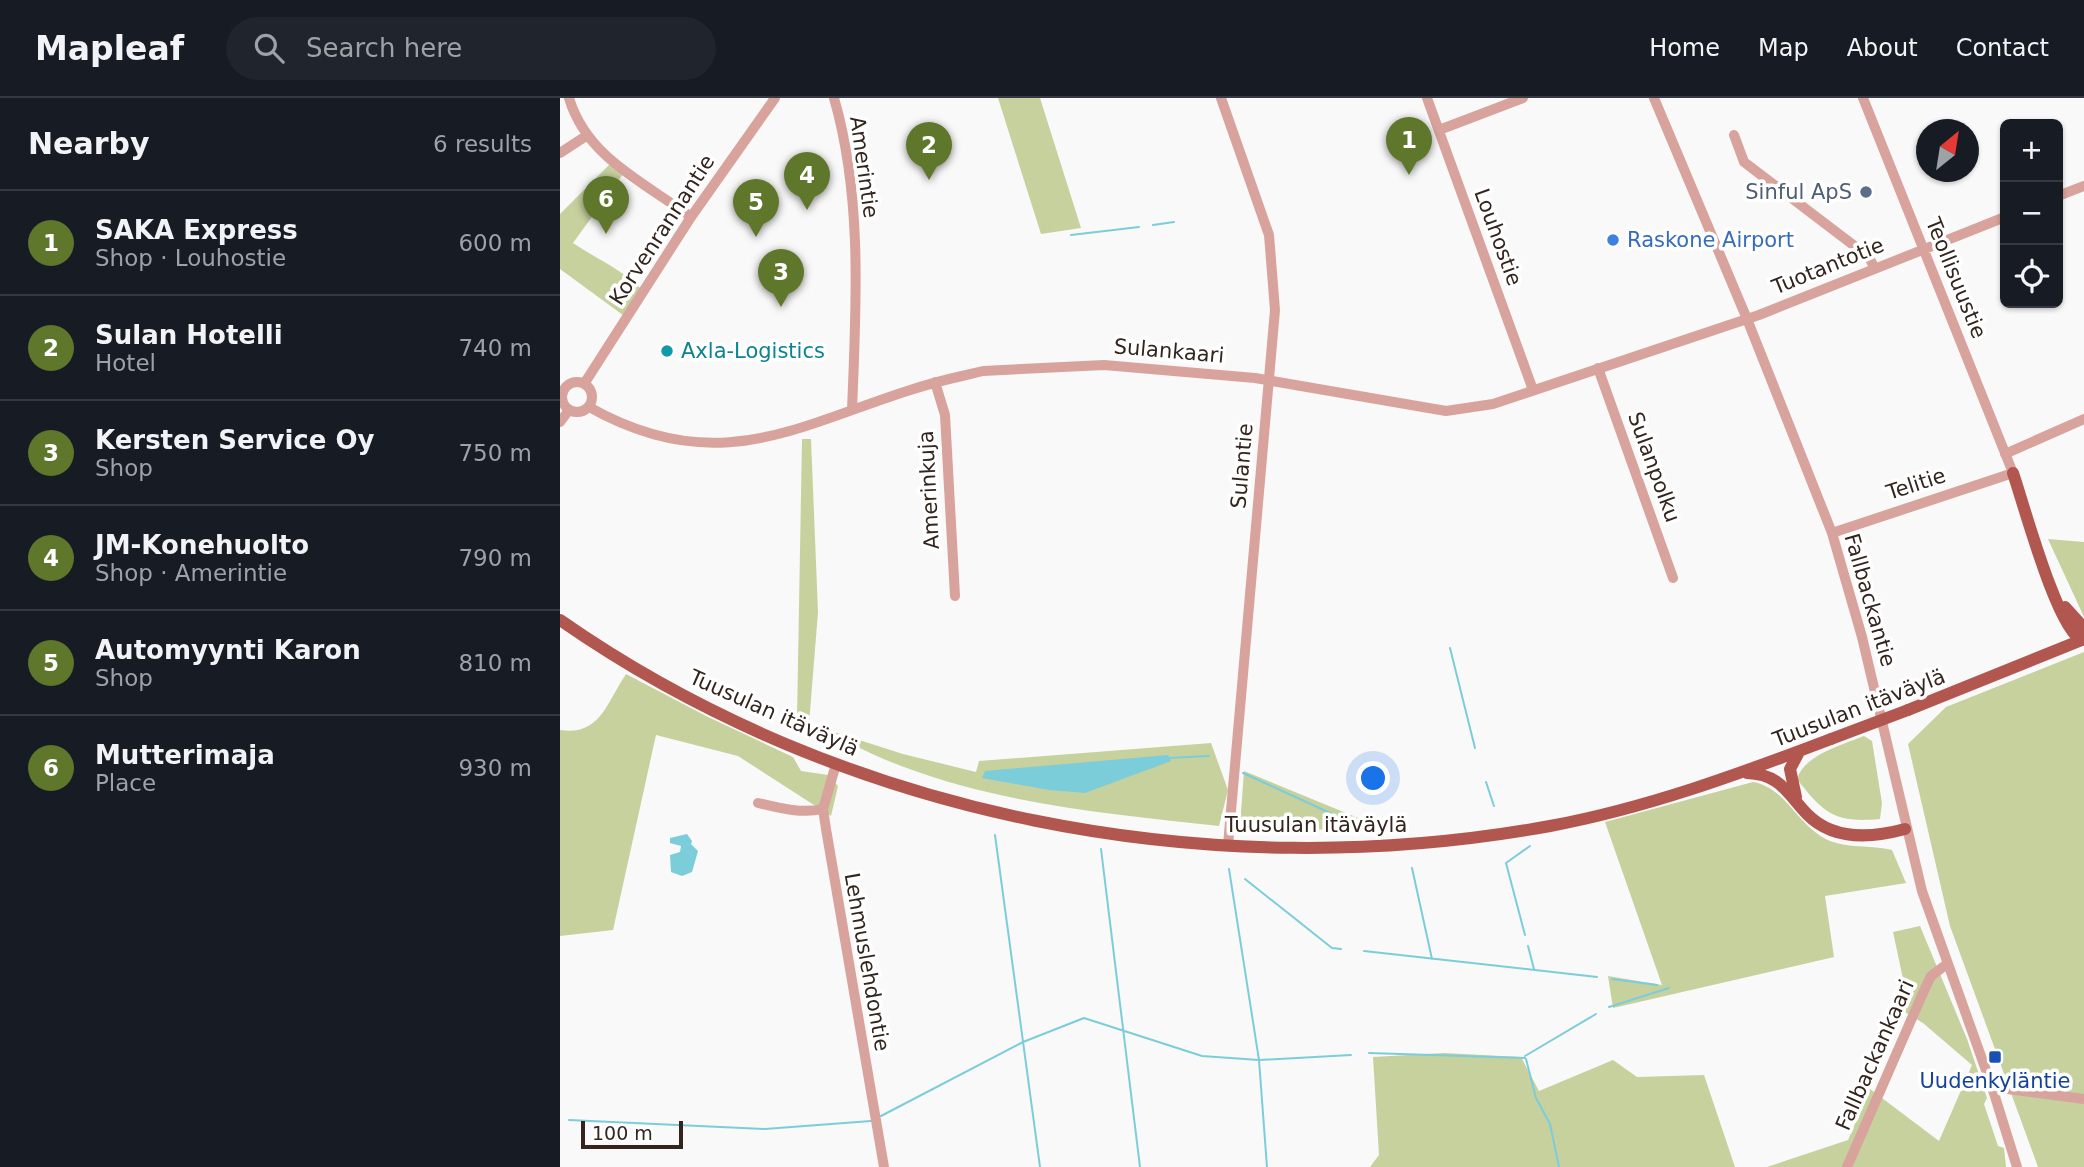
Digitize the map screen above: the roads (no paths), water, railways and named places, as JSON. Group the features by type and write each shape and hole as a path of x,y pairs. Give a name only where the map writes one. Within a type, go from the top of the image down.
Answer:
{"main road":[{"path":"2013,473 2064,629 2063,640 2053,652"},
{"path":"2040,557 2070,630 2083,636"},
{"name":"Tuusulan itäväylä","path":"560,620 680,693 751,728 836,764 933,796 1004,815 1120,834 1228,845 1329,848 1399,845 1490,835 1566,822 1647,802 1744,773 2053,652 2083,636"},
{"path":"1796,797 1790,769 1800,751"},
{"path":"1744,773 1775,779 1796,797 1814,820 1840,834 1870,835 1905,829"}],"street":[{"path":"569,98 586,136 617,166 691,217"},
{"name":"Korvenrannantie","path":"584,384 691,217 775,98"},
{"name":"Amerintie","path":"834,98 845,136 853,217 852,410"},
{"name":"Sulantie","path":"1221,98 1269,235 1275,310 1228,845"},
{"name":"Louhostie","path":"1427,98 1533,390"},
{"path":"1439,130 1523,98"},
{"name":"Fallbackantie","path":"1654,98 1747,319 1832,533 1862,637 1905,829 1947,964 1992,1087 2017,1167"},
{"name":"Teollisuustie","path":"1863,98 2013,473"},
{"path":"1734,135 1744,162 1869,257 1874,267"},
{"path":"560,153 586,136"},
{"path":"2063,194 2084,186"},
{"name":"Tuotantotie","path":"1747,319 2000,219"},
{"name":"Sulankaari","path":"589,407 643,432 689,442 750,441 935,382 983,371 1104,365 1269,381 1446,411 1493,404 1747,319"},
{"name":"Sulanpolku","path":"1598,368 1674,578"},
{"path":"575,382 584,384 592,397 589,407 577,413 569,410 563,403 562,388 575,382"},
{"name":"Amerinkuja","path":"935,382 944,415 955,596"},
{"path":"560,422 569,410"},
{"path":"2006,454 2084,419"},
{"name":"Telitie","path":"1832,533 2013,473"},
{"name":"Lehmuslehdontie","path":"836,764 823,809 884,1167"},
{"path":"758,803 780,809 823,809"},
{"name":"Fallbackankaari","path":"1847,1167 1931,976 1947,964"},
{"path":"1992,1087 2084,1099"}],"water":[{"path":"1168,755 1171,761 1085,793 1049,790 982,778 985,771"},
{"path":"687,834 698,851 692,872 682,876 671,872 670,855 680,852 681,846 670,843 670,838"}],"waterway":[{"path":"1153,225 1174,222"},
{"path":"1071,235 1139,227"},
{"path":"1450,648 1475,748"},
{"path":"1169,758 1209,756"},
{"path":"1243,773 1352,823"},
{"path":"1486,782 1494,806"},
{"path":"995,835 1040,1167"},
{"path":"1525,935 1506,863 1530,846"},
{"path":"1101,849 1140,1167"},
{"path":"1412,868 1432,959"},
{"path":"1229,869 1259,1060 1267,1167"},
{"path":"1245,879 1332,948 1341,949"},
{"path":"1528,946 1534,969"},
{"path":"1364,951 1597,977"},
{"path":"1612,979 1657,985"},
{"path":"1609,1007 1669,988"},
{"path":"1525,1056 1596,1014"},
{"path":"881,1116 1023,1042 1084,1018 1202,1056 1259,1060 1351,1055"},
{"path":"1369,1053 1525,1058"},
{"path":"1526,1059 1536,1098 1550,1124 1559,1167"},
{"path":"569,1120 765,1129 871,1121"}],"place":[{"name":"SAKA Express","path":"1409,175"},
{"name":"Sulan Hotelli","path":"929,180"},
{"name":"Sinful ApS","path":"1866,192"},
{"name":"JM-Konehuolto","path":"807,210"},
{"name":"Mutterimaja","path":"606,234"},
{"name":"Automyynti Karon","path":"756,237"},
{"name":"Raskone Airport","path":"1613,240"},
{"name":"Kersten Service Oy","path":"781,307"},
{"name":"Axla-Logistics","path":"667,351"},
{"name":"Uudenkyläntie","path":"1995,1057"}]}
